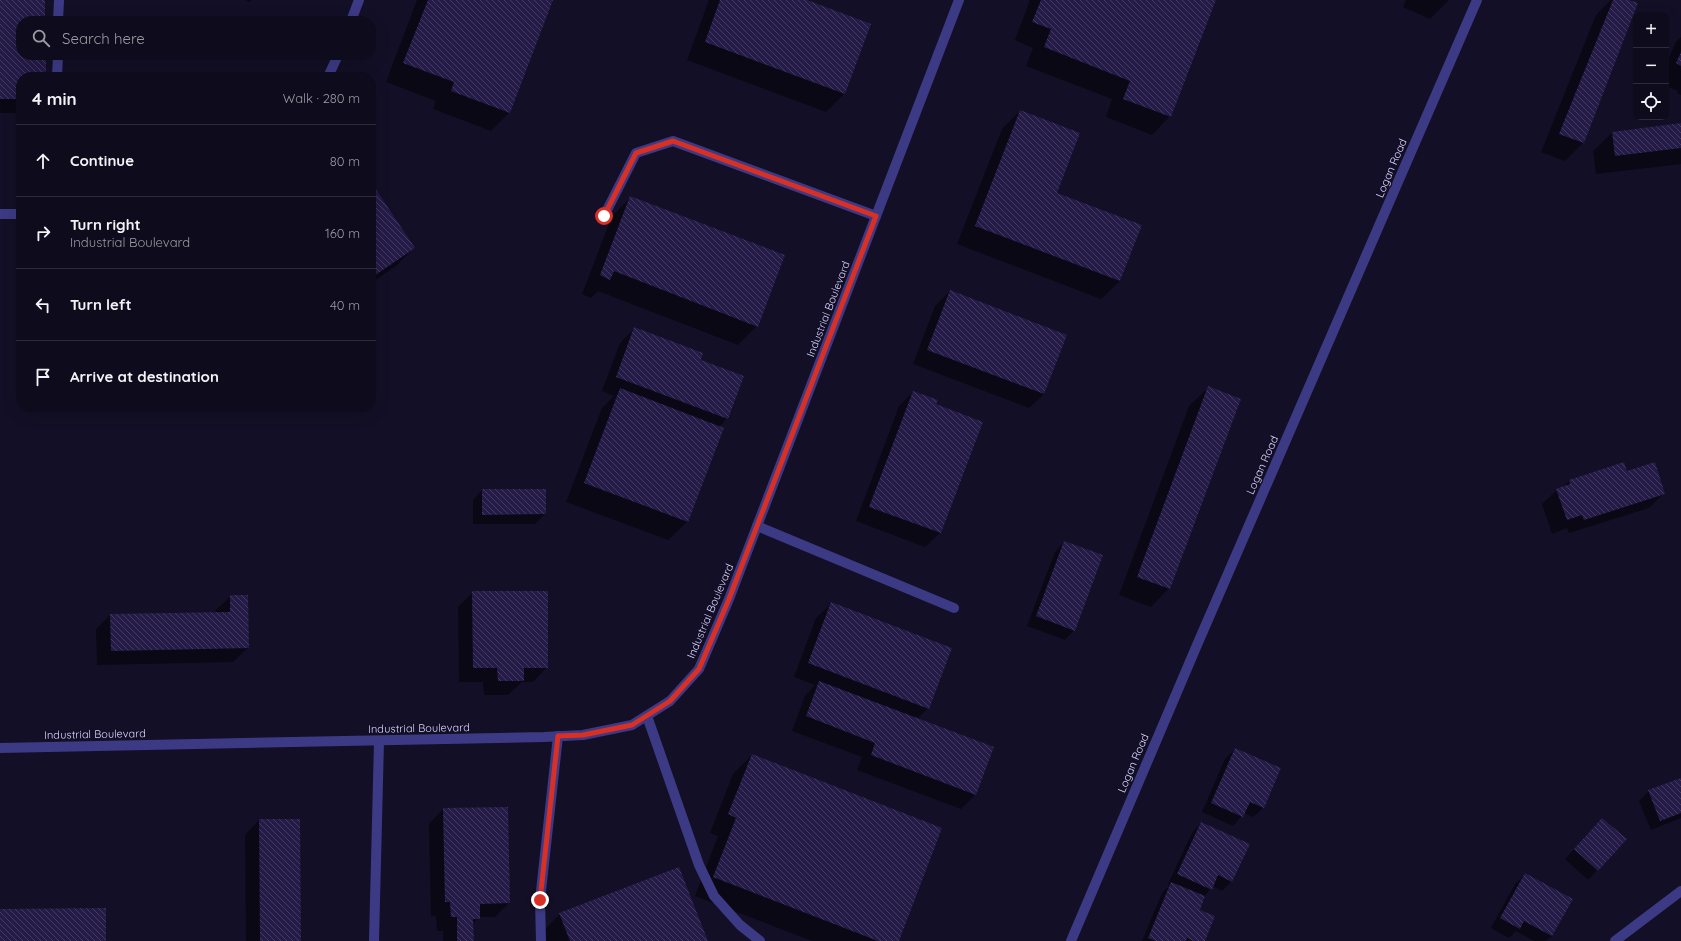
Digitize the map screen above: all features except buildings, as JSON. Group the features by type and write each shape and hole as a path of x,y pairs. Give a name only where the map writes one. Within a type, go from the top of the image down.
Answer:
{"street":[{"path":"58,16 59,0"},
{"path":"353,16 359,0"},
{"name":"Industrial Boulevard","path":"0,748 379,741 583,735 632,725 670,701 699,669 729,599 960,0"},
{"name":"Logan Road","path":"1071,941 1197,645 1477,0"},
{"path":"57,72 58,60"},
{"path":"330,72 336,60"},
{"path":"604,216 636,153 673,141 876,216"},
{"path":"0,214 16,214"},
{"path":"757,526 954,608"},
{"path":"647,716 699,865 714,896 740,925 760,941"},
{"path":"541,941 540,900 558,736"},
{"path":"374,941 379,741"},
{"path":"1615,941 1681,891"}],"route":[{"path":"540,900 558,736 583,735 632,725 670,701 699,669 729,599 876,216 673,141 636,153 604,216"}]}
